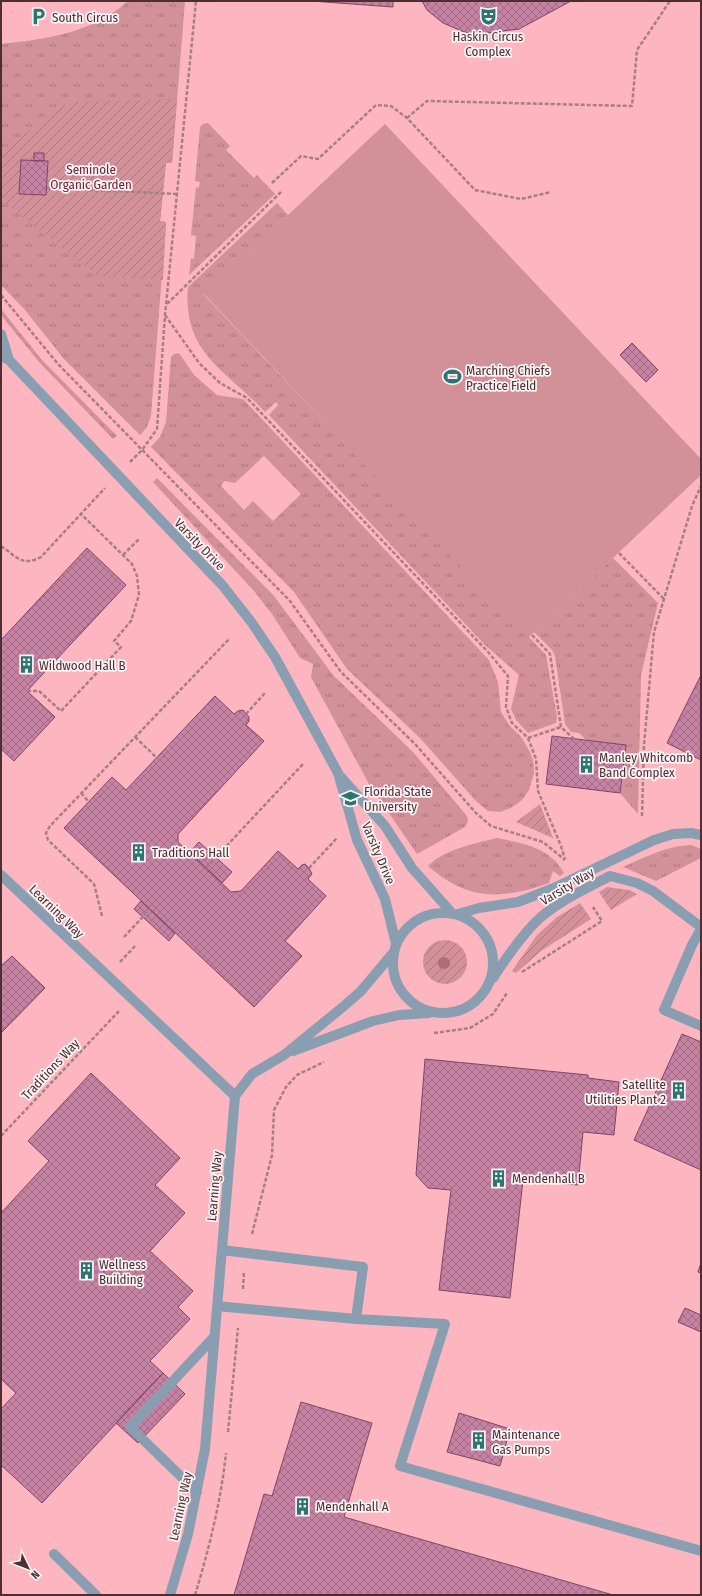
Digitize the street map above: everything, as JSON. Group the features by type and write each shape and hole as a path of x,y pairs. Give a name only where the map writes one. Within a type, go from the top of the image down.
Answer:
{"lane":[{"name":"Varsity Drive","path":"1,334 5,358 222,586 252,622 275,657 338,773 357,840 385,899 394,948"},
{"name":"Varsity Drive","path":"338,773 385,826 412,868 454,913"},
{"name":"Varsity Way","path":"454,913 518,902 554,888 654,840 673,834 691,833 701,835"},
{"name":"Learning Way","path":"1,876 235,1096 205,1449 198,1492 188,1534 170,1595"},
{"name":"Varsity Way","path":"489,984 508,955 541,917 582,890 610,876 637,883 653,891 701,928"},
{"path":"235,1096 252,1074 284,1055 361,991 394,948 406,929 420,918 454,913 472,921 485,934 492,952 494,968 489,984 479,998 468,1007 452,1013 399,1015 373,1021 284,1055"},
{"path":"701,928 692,945 664,1010 701,1026"},
{"path":"394,948 392,963 395,981 403,995 417,1007 434,1013"},
{"path":"222,1250 363,1267 356,1319"},
{"path":"217,1306 356,1319 445,1324 400,1466 701,1551"},
{"path":"198,1492 130,1427 214,1336"},
{"path":"54,1554 96,1595"}],"path":[{"path":"1,546 21,561 32,561 41,557 116,475 142,450 157,429 166,304 196,1"},
{"path":"407,118 427,101 632,106 637,50 670,1"},
{"path":"272,183 301,156 318,159 376,105 391,106 407,118 475,190 521,199 551,192"},
{"path":"47,188 177,194"},
{"path":"166,304 281,192"},
{"path":"1,295 58,364 280,590 290,601 341,672 415,744 476,813 491,826 543,842 565,860 561,846 538,791 536,759 528,738 512,723 506,707 508,676 489,653 247,398 220,383 199,363 165,315"},
{"path":"642,816 644,745 654,632 692,506 701,486"},
{"path":"27,691 39,691 61,711 121,647 114,641 131,621 139,595 137,576 132,564 81,514"},
{"path":"123,555 140,538"},
{"path":"619,553 664,599"},
{"path":"532,635 550,654 561,727 574,739"},
{"path":"102,916 94,884 48,840 46,833 50,826 230,638"},
{"path":"246,714 265,693"},
{"path":"528,738 561,727"},
{"path":"135,737 157,758"},
{"path":"206,868 303,764"},
{"path":"81,794 89,802"},
{"path":"309,868 337,838"},
{"path":"518,977 522,971 602,921 591,904"},
{"path":"124,937 150,909"},
{"path":"427,1033 470,1028 492,1014 509,990"},
{"name":"Traditions Way","path":"1,1136 114,1015"},
{"path":"228,1434 247,1253 272,1155 274,1110 286,1087 297,1075 326,1061"},
{"path":"195,1595 206,1559 221,1488 226,1450"}],"shaded area":[{"name":"Florida State University","path":"1,1 701,1 701,1595 1,1595"}],"green space":[{"path":"128,1 185,1 172,163 166,163 160,221 166,222 151,416 147,427 140,435 64,359 25,310 1,285 1,44 35,40 68,33 100,21"},
{"name":"Seminole Organic Garden","path":"177,99 172,163 166,163 160,221 166,222 163,280 98,276 1,200 1,151 69,102"},
{"path":"208,123 230,146 226,150 254,178 257,175 275,194 189,275 191,258 194,259 196,236 191,235 196,187 199,188 200,182 195,181 200,127 203,124"},
{"name":"Marching Chiefs Practice Field","path":"385,124 701,459 701,475 528,638 204,294"},
{"path":"277,203 288,215 204,295 546,655 557,717 556,723 528,733 516,720 511,709 519,675 485,645 269,415 278,405 276,402 265,412 222,371 199,344 192,328 188,310 188,287"},
{"path":"1,309 42,360 117,436 113,439 39,362 1,315"},
{"path":"179,353 194,375 217,395 243,399 489,660 498,682 501,712 509,725 522,738 533,760 534,773 529,790 522,800 511,808 500,812 488,811 476,801 420,738 347,669 294,592 151,447 160,437 166,422 171,357 174,354","holes":["264,456 301,494 273,521 253,501 244,510 221,486 224,481 235,483"]},
{"path":"157,478 274,596 333,675 413,752 467,816 468,821 465,827 417,854 369,784 311,677 313,664 300,658 272,614 254,591 153,482"},
{"path":"613,558 658,603 641,675 638,814 620,793 626,745 586,740 579,733 571,732 565,724 555,656 552,650 534,632"},
{"path":"540,804 553,838 516,822"},
{"path":"497,838 517,842 544,852 552,858 564,873 560,876 553,871 549,883 532,889 500,894 486,894 457,886 428,866 435,860 451,851"},
{"path":"691,845 701,849 701,858 656,881 623,867 673,847"},
{"path":"607,887 629,890 637,894 611,910 599,892"},
{"path":"580,903 591,919 541,951 516,973 512,971 537,935 557,917"},
{"path":"441,940 449,940 454,941 461,946 466,953 466,971 461,978 454,983 441,984 433,981 426,974 423,966 423,958 426,950 433,943"}],"building":[{"path":"311,1 393,1 393,7"},
{"name":"Haskin Circus Complex","path":"422,1 571,1 519,29 479,34 464,32 443,23 427,10"},
{"path":"34,153 44,153 44,161 34,161"},
{"path":"21,160 48,161 46,195 19,194"},
{"path":"632,343 658,370 646,382 620,355"},
{"name":"Wildwood Hall B","path":"87,548 126,585 27,691 55,717 14,761 1,749 1,640"},
{"path":"701,675 701,760 667,743"},
{"name":"Traditions Hall","path":"215,696 234,714 243,710 249,717 249,721 246,725 264,741 178,834 178,842 231,892 241,891 278,851 298,869 305,864 312,874 308,879 326,896 285,941 302,956 254,1007 64,828 112,777 126,790"},
{"name":"Manley Whitcomb Band Complex","path":"552,736 626,745 620,793 546,784"},
{"path":"199,842 232,872 222,883 190,852"},
{"path":"141,901 175,933 169,941 134,909"},
{"path":"12,956 45,988 1,1033 1,966"},
{"name":"Satellite Utilities Plant 2","path":"682,1034 701,1042 701,1170 634,1140"},
{"name":"Mendenhall B","path":"425,1059 588,1075 588,1078 619,1082 614,1135 583,1132 578,1185 523,1180 510,1298 439,1290 451,1190 428,1188 416,1175"},
{"name":"Wellness Building","path":"91,1073 180,1158 155,1185 185,1213 150,1251 193,1291 178,1307 190,1319 150,1361 163,1373 42,1503 1,1465 1,1409 16,1393 1,1379 1,1213 49,1161 28,1141"},
{"path":"701,1263 701,1273 698,1272"},
{"path":"685,1308 701,1315 701,1332 678,1322"},
{"path":"163,1373 185,1394 138,1443 116,1423"},
{"name":"Mendenhall A","path":"301,1402 372,1423 344,1517 613,1595 234,1595 264,1494 272,1496"},
{"name":"Maintenance Gas Pumps","path":"459,1413 510,1429 500,1466 447,1452"}],"place":[{"name":"South Circus","path":"39,17"},
{"name":"Haskin Circus Complex","path":"488,17"},
{"name":"Marching Chiefs Practice Field","path":"453,377"},
{"name":"Wildwood Hall B","path":"26,665"},
{"name":"Manley Whitcomb Band Complex","path":"586,764"},
{"name":"Florida State University","path":"351,798"},
{"name":"Traditions Hall","path":"139,852"},
{"name":"Satellite Utilities Plant 2","path":"679,1091"},
{"name":"Mendenhall B","path":"499,1178"},
{"name":"Wellness Building","path":"86,1271"},
{"name":"Maintenance Gas Pumps","path":"479,1441"},
{"name":"Mendenhall A","path":"303,1506"}]}
